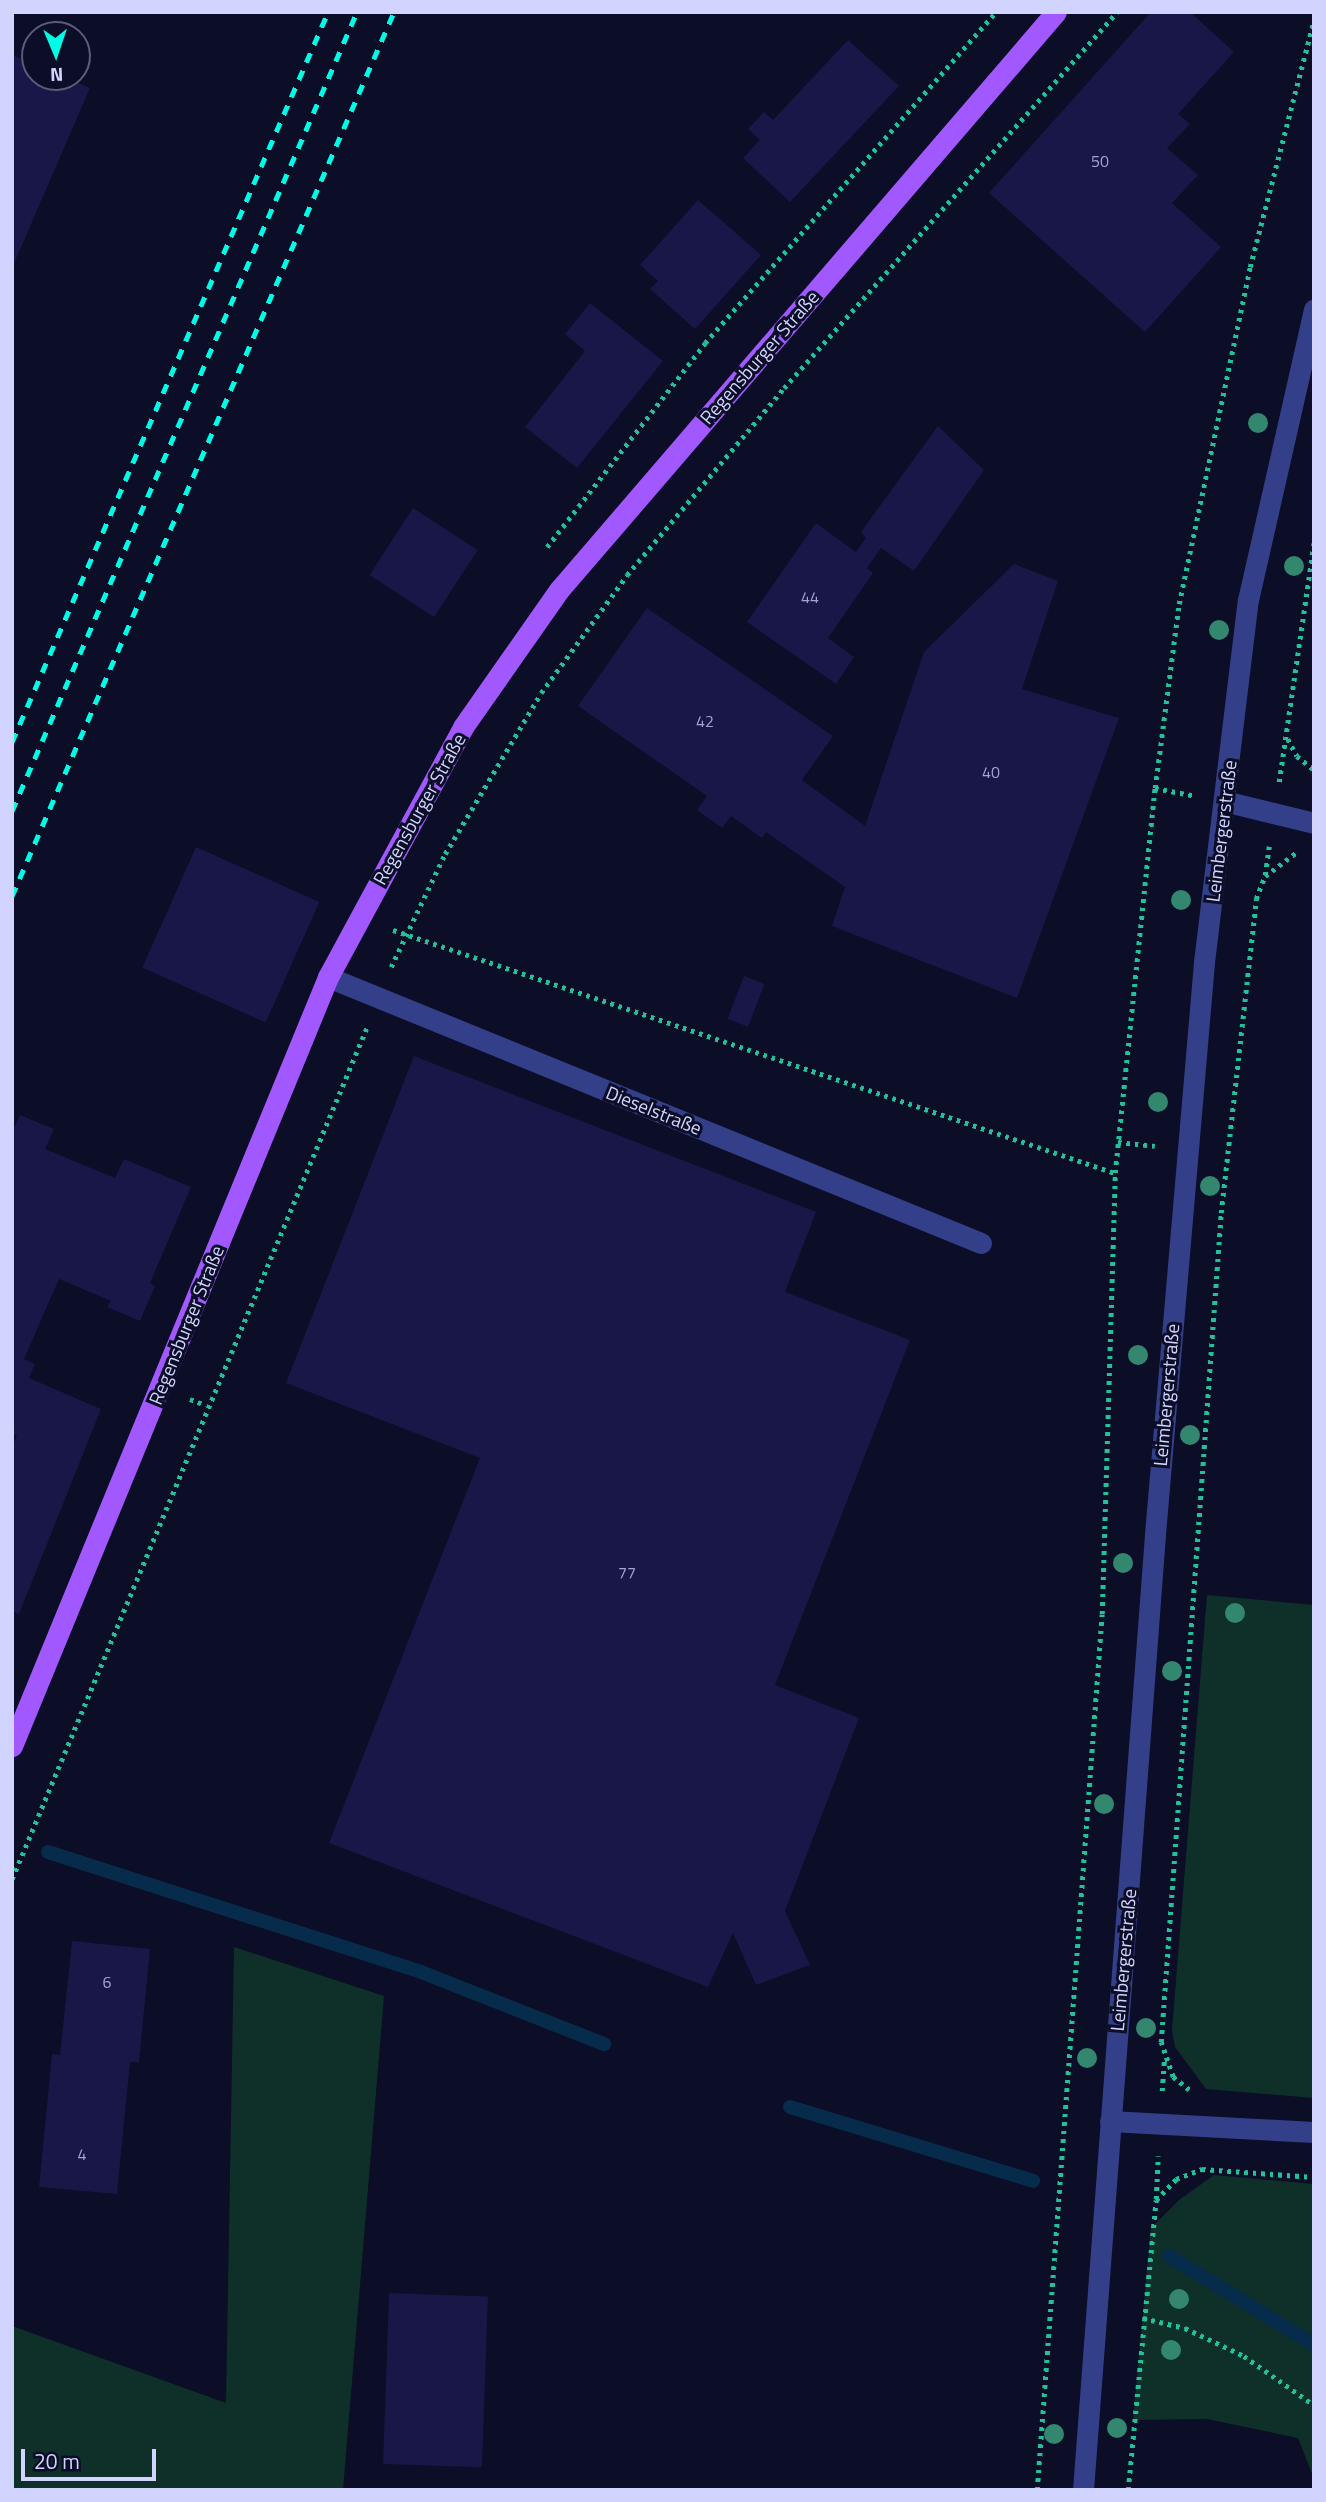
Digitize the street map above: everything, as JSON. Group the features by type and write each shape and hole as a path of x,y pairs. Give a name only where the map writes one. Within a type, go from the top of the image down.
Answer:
{"main road":[{"name":"Regensburger Straße","path":"12,1746 328,977 463,727 559,590 1056,12"}],"street":[{"name":"Leimbergerstraße","path":"1083,2490 1185,1163 1248,600 1314,309"},
{"path":"1224,802 1314,823"},
{"name":"Dieselstraße","path":"328,977 981,1243"},
{"path":"1110,2121 1314,2132"}],"path":[{"path":"962,189 1118,12"},
{"path":"1037,2490 1102,1614 1115,1173 1179,604 1250,268 1314,20"},
{"path":"1314,542 1286,709 1290,746 1314,770"},
{"path":"1192,2092 1173,2077 1160,2042 1221,1213 1256,899 1265,876 1286,858 1306,851"},
{"path":"356,923 419,935 1115,1173"},
{"path":"1128,2490 1152,2210 1168,2185 1190,2174 1217,2168 1314,2177"},
{"path":"1143,2318 1185,2329 1244,2356 1314,2405"}],"green space":[{"path":"1207,1595 1314,1605 1314,2098 1206,2089 1175,2047 1172,2030"},
{"path":"234,1947 384,1996 343,2490 12,2490 12,2326 226,2403"},
{"path":"1214,2175 1314,2184 1314,2479 1298,2438 1207,2419 1133,2420 1151,2228 1179,2200"}],"building":[{"path":"1151,12 1190,12 1234,52 1178,114 1190,124 1167,148 1198,175 1172,203 1221,247 1145,332 989,193"},
{"path":"848,40 899,86 790,202 743,158 760,140 748,129 764,112 773,120"},
{"path":"12,55 21,59 21,91 89,91 12,268"},
{"path":"698,200 761,255 695,329 650,289 658,281 640,265"},
{"path":"590,303 663,361 577,468 525,427 585,351 565,334"},
{"path":"938,426 984,470 914,571 881,548 867,568 873,573 828,638 854,657 836,684 747,622 816,523 856,552 866,538 861,532"},
{"path":"413,508 478,550 434,617 369,575"},
{"path":"1014,564 1058,581 1022,689 1119,718 1017,998 832,926 845,887 766,832 762,838 731,816 722,828 697,810 707,796 578,706 647,608 833,736 802,780 865,826 924,652"},
{"path":"196,847 319,902 266,1022 142,968"},
{"path":"744,976 765,984 748,1027 728,1019"},
{"path":"414,1056 816,1212 785,1292 910,1340 775,1685 859,1718 785,1911 810,1965 756,1985 733,1933 708,1987 329,1843 480,1458 286,1383"},
{"path":"20,1115 54,1129 45,1149 115,1178 124,1159 191,1187 150,1283 155,1286 140,1321 107,1307 111,1301 59,1279 24,1359 35,1364 29,1378 101,1409 19,1614 12,1611 12,1447 17,1436 12,1434 12,1132"},
{"path":"72,1941 150,1949 139,2062 130,2062 117,2194 39,2187 52,2054 60,2055"},
{"path":"389,2293 488,2296 482,2467 383,2464"}],"waterway":[{"path":"48,1852 421,1972 604,2044"},
{"path":"790,2107 1033,2181"},
{"path":"1169,2256 1314,2345"}],"railway":[{"path":"12,742 328,12"},
{"path":"12,811 357,12"},
{"path":"12,896 394,12"}]}
